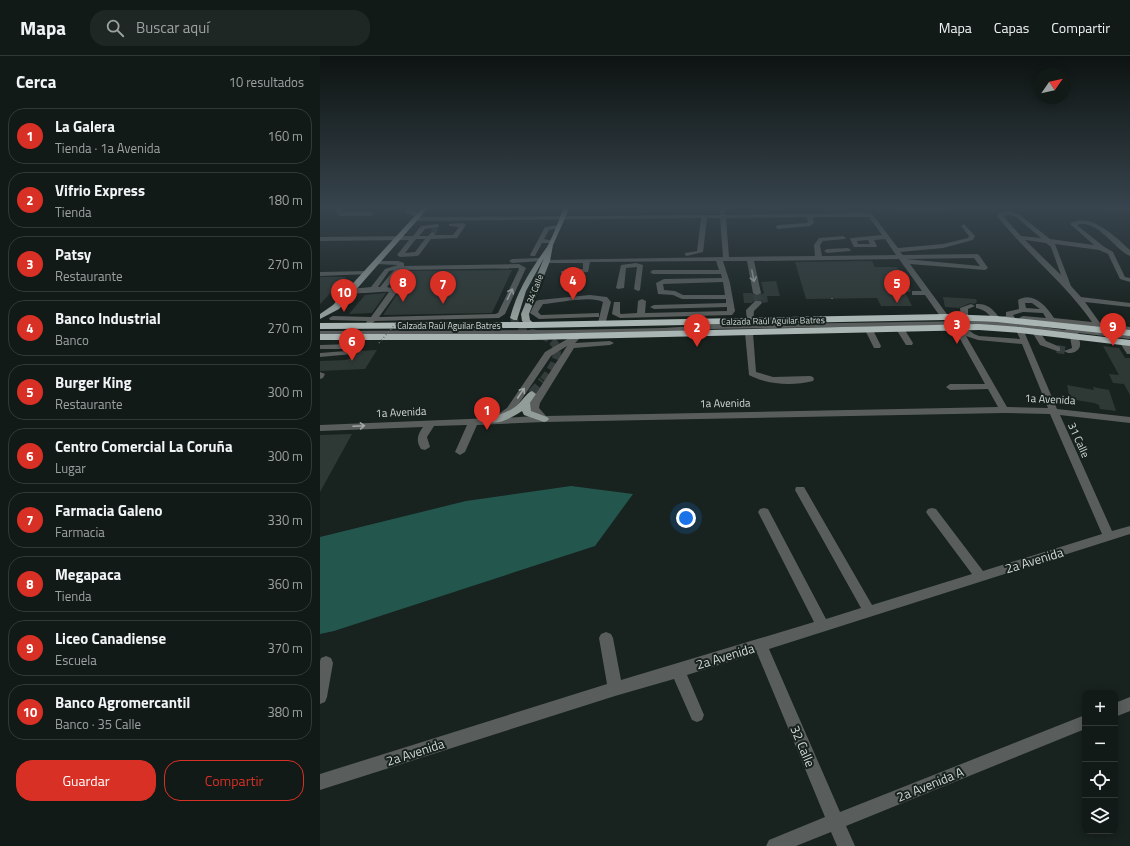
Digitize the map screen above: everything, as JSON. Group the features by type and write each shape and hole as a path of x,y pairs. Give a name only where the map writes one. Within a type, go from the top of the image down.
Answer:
{"highway":[{"name":"Calzada Raúl Aguilar Batres","path":"320,326 370,322 511,322 532,325 945,317 964,318 996,323 1130,331"},
{"name":"Calzada Raúl Aguilar Batres","path":"320,337 578,336 749,333 961,328 996,323 1020,330 1074,337 1128,341"},
{"path":"1110,326 1130,331"}],"main road":[{"path":"320,317 336,307 393,244"},
{"path":"511,322 516,309 551,244"},
{"name":"34 Calle","path":"532,325 526,321 525,314 543,260"},
{"path":"494,420 516,412 526,404 532,394"},
{"path":"526,404 525,408 527,413 544,419"}],"street":[{"path":"410,244 400,255 417,254 425,244"},
{"path":"533,255 539,244"},
{"path":"615,260 619,256 693,254 700,252 701,244"},
{"path":"617,304 616,314 620,316 725,314 731,311 722,264 722,244"},
{"path":"818,251 820,244"},
{"path":"653,272 676,268 722,264 750,258 818,251 844,244"},
{"path":"891,244 945,317"},
{"path":"896,250 938,247 954,244"},
{"path":"1025,244 1068,287 1098,324"},
{"path":"1044,244 1111,254 1129,253"},
{"path":"1051,244 1054,246 1068,287"},
{"path":"1069,244 1129,253"},
{"path":"1097,244 1111,254 1122,278 1130,280"},
{"path":"1118,244 1129,253"},
{"path":"818,251 985,268 977,256 902,259"},
{"path":"750,258 757,293"},
{"path":"372,288 387,270 401,265 526,260 615,260 722,264"},
{"path":"376,263 401,265 519,266 526,260"},
{"path":"563,272 586,271 587,260"},
{"path":"382,289 401,265"},
{"path":"620,288 623,266 640,265 676,268"},
{"path":"638,289 640,265"},
{"path":"496,316 501,314 523,268 519,266"},
{"path":"320,274 367,274"},
{"path":"726,280 664,281 659,283 661,292 675,293 682,297 729,297"},
{"path":"350,291 362,292 372,288 393,290 370,322"},
{"path":"915,293 928,293"},
{"path":"596,315 539,317 534,313 539,303 554,300 590,297 604,299 607,302 607,305 602,323"},
{"path":"1078,299 1130,305"},
{"path":"549,317 554,300"},
{"path":"641,315 642,301"},
{"path":"750,320 750,310 758,303"},
{"path":"654,307 730,306"},
{"path":"964,318 964,308 975,306 988,308 996,323 1002,340"},
{"path":"1009,321 1009,314 1023,310 1045,311 1051,320"},
{"path":"333,318 370,322 496,316 511,322"},
{"path":"320,330 688,328 973,323 1051,320 1110,326"},
{"path":"996,323 1009,321 1128,341 1130,352"},
{"path":"320,333 564,332 664,330 688,328"},
{"path":"961,328 971,336 1025,342"},
{"path":"961,328 1004,410"},
{"path":"900,329 909,343"},
{"path":"869,330 876,346"},
{"name":"31 Calle","path":"1020,330 1053,410 1109,537"},
{"path":"1036,332 1043,343 1057,349"},
{"path":"749,333 752,373 758,378 774,381 810,380"},
{"path":"544,419 536,412 534,408 535,403 571,344 578,336"},
{"path":"320,355 345,354 350,352 362,337"},
{"path":"1068,352 1072,352 1076,349 1077,345 1074,337"},
{"path":"494,420 510,410 548,354 553,349 571,344 610,343"},
{"path":"320,347 355,346"},
{"path":"548,354 559,351 565,355"},
{"path":"950,387 991,386"},
{"name":"1a Avenida","path":"320,428 494,420 1004,410 1053,410 1130,420"},
{"path":"460,452 474,421"},
{"path":"425,447 422,436 424,430 432,423"},
{"path":"800,490 870,611"},
{"path":"764,512 823,626"},
{"path":"932,512 981,577"},
{"name":"2a Avenida","path":"320,782 1130,530"},
{"path":"606,638 615,689"},
{"name":"32 Calle","path":"760,645 846,846"},
{"path":"320,697 326,663"},
{"path":"678,671 697,715"},
{"path":"1118,709 1130,704"},
{"name":"2a Avenida A","path":"775,846 1082,723"}],"path":[{"path":"379,342 397,322"}],"green space":[{"path":"571,486 633,494 595,546 334,631 320,634 320,537 466,501"}],"building":[{"path":"872,261 875,267 897,267 911,290 910,292 905,292 912,306 881,306 877,298 806,299 795,262"},
{"path":"512,270 492,313 383,315 398,293 396,288 390,286 402,271"},
{"path":"320,277 346,277 320,304"},
{"path":"776,281 780,296 767,296 768,302 763,303 761,300 755,300 751,303 744,303 743,293 751,293 758,296 764,293 761,282"},
{"path":"386,293 372,313 349,314 365,295"},
{"path":"943,297 976,299 977,302 974,304 970,303 959,308 945,307"},
{"path":"1103,346 1119,348 1125,358 1130,358 1130,395 1124,384 1113,383 1109,374 1119,375"},
{"path":"377,350 365,369 320,371 320,361 346,360 354,357 359,351"},
{"path":"1067,385 1094,390 1093,387 1109,390 1116,411 1100,409 1099,405 1094,403 1070,399"},
{"path":"352,434 320,492 320,435"}],"tunnel":[{"path":"757,293 758,303"},
{"path":"514,318 516,327 543,336 551,340 555,345 557,351 554,363 542,382"},
{"path":"1057,349 1068,351"},
{"path":"532,394 543,381"}],"place":[{"name":"Banco Industrial","path":"573,300"},
{"name":"Megapaca","path":"403,302"},
{"name":"Burger King","path":"897,303"},
{"name":"Farmacia Galeno","path":"443,304"},
{"name":"Banco Agromercantil","path":"344,312"},
{"name":"Patsy","path":"957,344"},
{"name":"Liceo Canadiense","path":"1113,346"},
{"name":"Vifrio Express","path":"697,347"},
{"name":"Centro Comercial La Coruña","path":"352,361"},
{"name":"La Galera","path":"487,430"}]}
